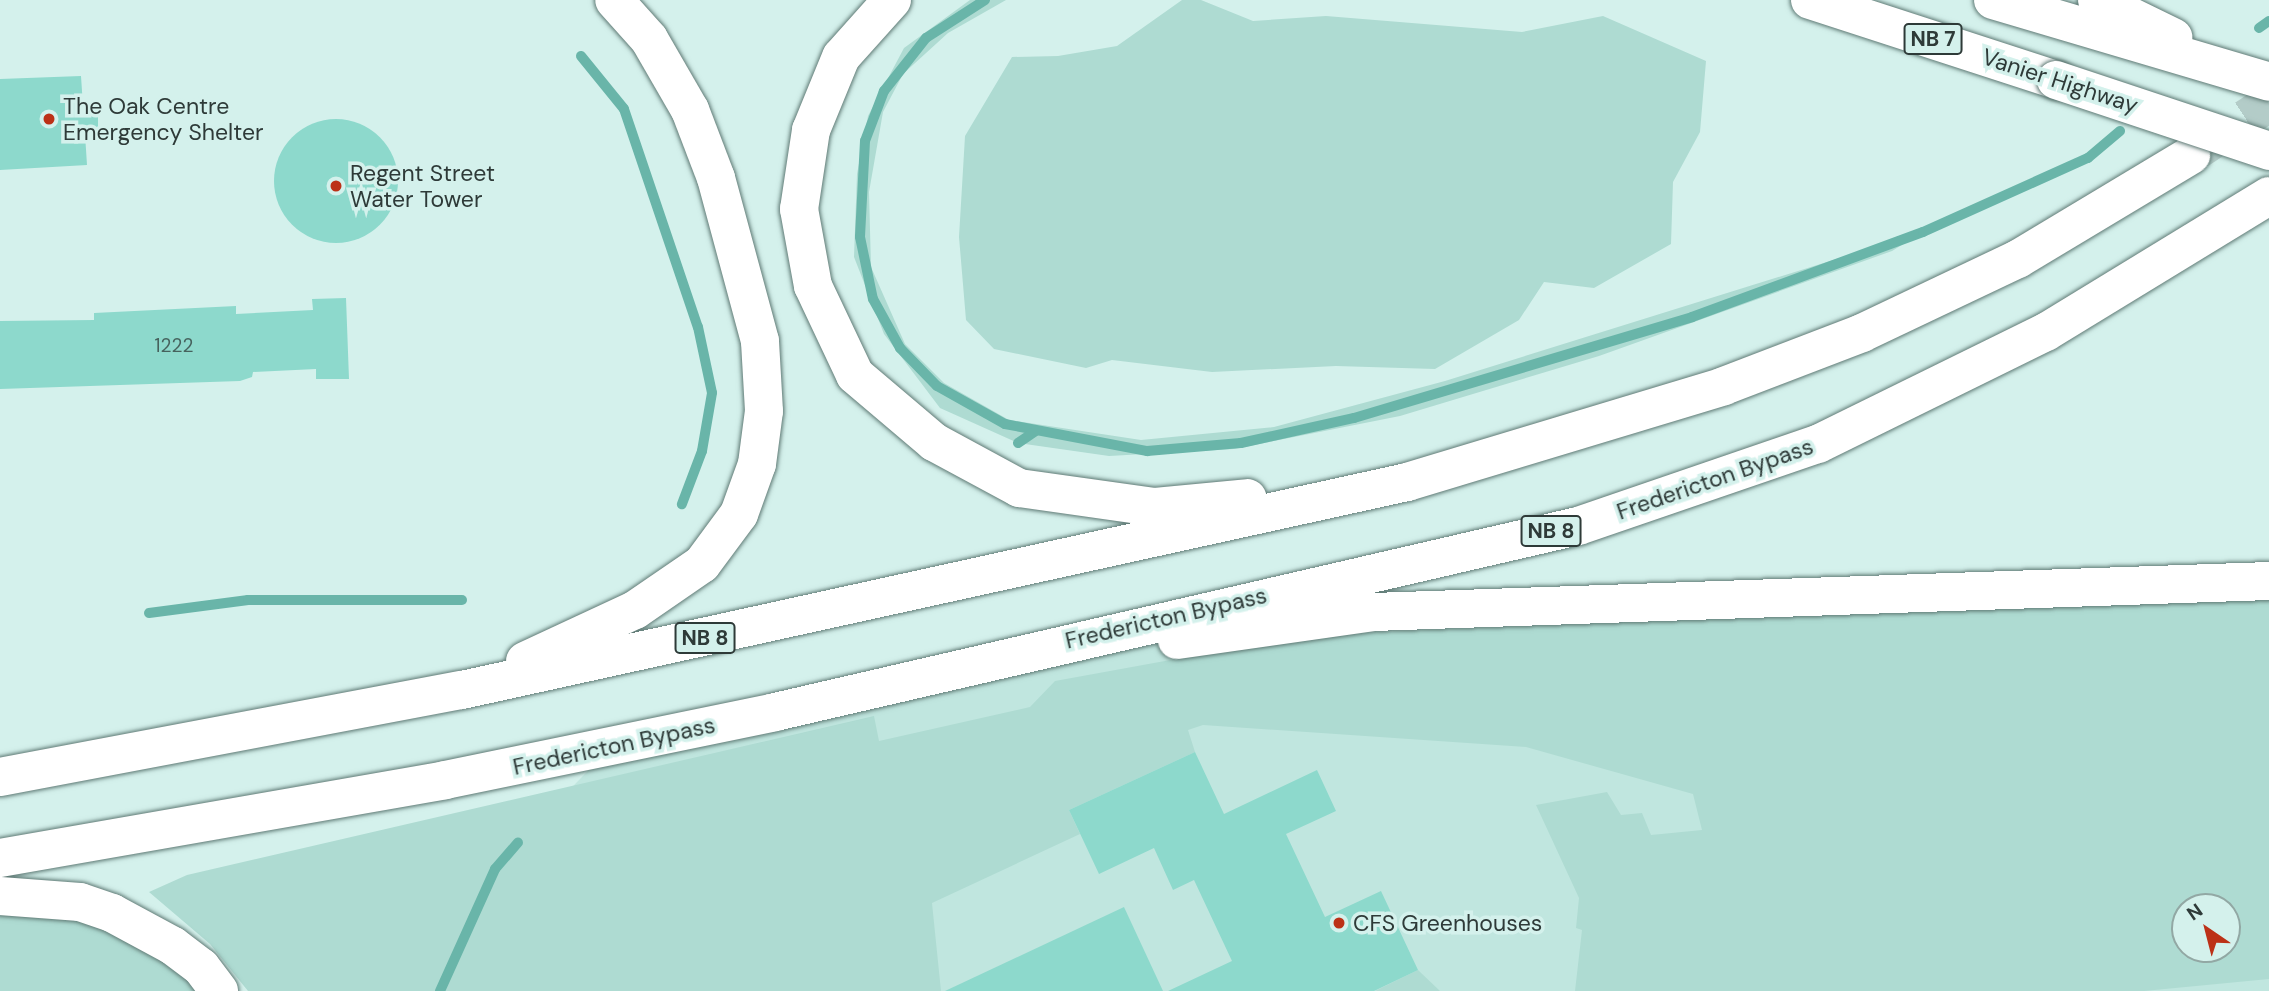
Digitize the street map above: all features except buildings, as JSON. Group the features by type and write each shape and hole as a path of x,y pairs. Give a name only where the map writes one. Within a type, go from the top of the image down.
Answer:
{"highway":[{"path":"462,690 635,610 702,564 739,514 757,464 764,411 760,341 716,178 690,110 649,39 614,0"},
{"path":"892,0 841,57 811,130 799,209 813,286 855,375 934,442 1019,488 1155,507 1407,482"},
{"name":"Vanier Highway","path":"1810,0 2269,150"},
{"path":"1993,0 2127,31 2269,82"},
{"path":"2097,0 2127,31"},
{"name":"NB 8","path":"0,777 462,690 1407,482 1724,386 1862,333 2018,259 2191,155"},
{"name":"Fredericton Bypass","path":"0,858 445,780 775,712 1578,526 1805,448 2046,332 2269,196"},
{"path":"775,712 1215,633 1373,612 2269,581"},
{"path":"0,896 80,902 112,913 173,946 201,967 219,991"}],"shaded area":[{"path":"970,0 1006,0 948,33 903,74 883,112 869,192 871,267 905,344 944,383 1009,420 1141,440 1274,427 1445,381 1923,232 1892,251 1599,356 1400,416 1234,449 1109,456 1018,443 940,408 884,334 854,257 857,174 868,116 904,48"},
{"path":"1182,0 1201,0 1253,21 1326,16 1522,32 1603,16 1706,61 1700,132 1673,182 1671,244 1594,288 1544,282 1519,320 1435,369 1336,366 1212,372 1112,360 1086,368 994,349 966,320 959,237 965,136 1012,57 1058,56 1117,46"},
{"path":"2269,581 2269,991 440,991 518,843 611,747 1215,633"},
{"path":"2269,595 2269,979 2144,991 1575,991 1582,930 1576,928 1579,898 1536,805 1607,792 1621,815 1642,813 1651,835 1702,830 1693,794 1526,747 1203,725 1188,730 1195,752 1069,810 1080,834 932,903 941,991 248,991 210,944 149,892 187,875 874,716 879,741 1030,707 1055,681 1308,635"},
{"path":"0,907 55,913 122,937 184,975 197,991 0,991"},
{"path":"1418,970 1440,991 1375,991 1383,987"}],"waterway":[{"path":"985,0 926,38 884,91 865,141 860,237 873,299 900,348 937,386 1005,424 1147,451 1241,443 1354,418 1692,317 1923,232 2088,158 2120,131"},
{"path":"2259,28 2269,21"},
{"path":"581,56 624,109 698,327 712,393 702,451 682,504"},
{"path":"1018,443 1036,431"},
{"path":"149,613 248,600 462,600"},
{"path":"440,991 495,869 518,843"}],"tunnel":[{"path":"2198,150 2269,103"}],"place":[{"name":"The Oak Centre Emergency Shelter","path":"49,119"},
{"name":"Regent Street Water Tower","path":"336,186"},
{"name":"CFS Greenhouses","path":"1339,923"}]}
